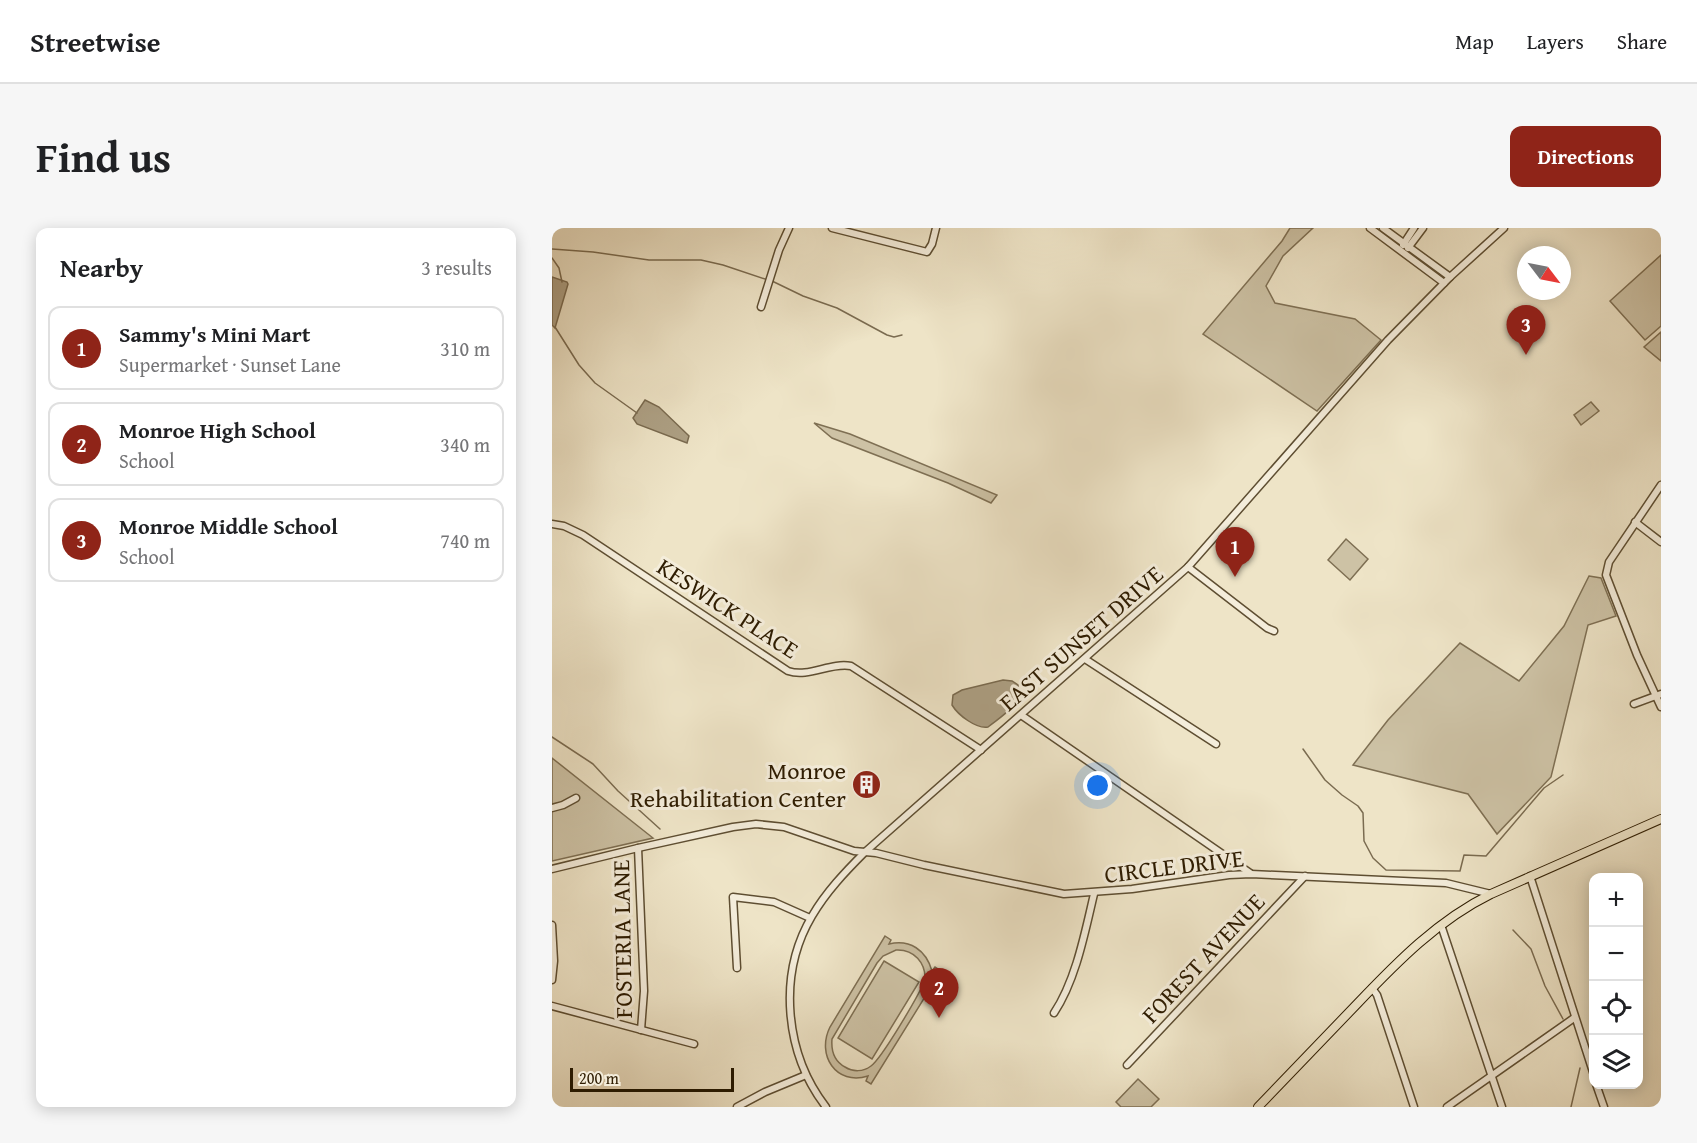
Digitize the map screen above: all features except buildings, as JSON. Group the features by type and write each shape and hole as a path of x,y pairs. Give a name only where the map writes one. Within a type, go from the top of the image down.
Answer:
{"main road":[{"path":"1258,1107 1396,962 1441,925 1472,903 1661,819"}],"street":[{"path":"761,307 778,250 789,228"},
{"path":"832,228 927,252 932,244 936,228"},
{"path":"1370,228 1444,283"},
{"path":"1383,228 1450,277"},
{"path":"1402,252 1414,228"},
{"name":"EAST SUNSET DRIVE","path":"826,1107 811,1086 796,1050 791,992 796,956 810,918 829,890 865,852 1188,567 1388,340 1450,277 1504,228"},
{"path":"1406,245 1425,229"},
{"path":"1661,485 1610,562 1606,576 1620,614 1659,695 1661,707"},
{"path":"1635,522 1661,542"},
{"name":"KESWICK PLACE","path":"552,524 564,526 591,540 788,671 796,674 833,665 852,666 981,750"},
{"path":"1188,567 1274,631"},
{"path":"1085,659 1216,744"},
{"path":"1634,704 1659,695"},
{"path":"1021,715 1251,874"},
{"path":"552,808 576,798"},
{"name":"CIRCLE DRIVE","path":"552,869 733,827 756,824 784,826 854,851 1064,894 1094,894 1251,874 1446,883 1491,894"},
{"name":"FOSTERIA LANE","path":"638,848 644,991 641,1030"},
{"name":"FOREST AVENUE","path":"1127,1065 1305,876"},
{"path":"1530,876 1589,1063"},
{"path":"1054,1014 1067,987 1094,894"},
{"path":"738,968 733,897 774,902 810,918"},
{"path":"552,925 554,961 552,980"},
{"path":"1441,925 1502,1107"},
{"path":"1372,988 1377,995 1414,1107"},
{"path":"552,1006 694,1044"},
{"path":"1446,1107 1574,1018"},
{"path":"736,1107 806,1075"},
{"path":"1598,1089 1604,1107"}],"shaded area":[{"path":"1290,228 1313,228 1283,256 1266,286 1275,303 1355,319 1381,340 1317,411 1203,334 1282,241"},
{"path":"1661,255 1661,326 1645,340 1610,301"},
{"path":"552,277 568,284 555,328 552,325"},
{"path":"1661,332 1661,361 1644,347"},
{"path":"645,400 659,407 689,436 687,443 637,424 633,418"},
{"path":"1591,402 1599,411 1581,425 1574,415"},
{"path":"814,423 850,434 997,495 991,503 948,483 832,438"},
{"path":"1346,539 1368,559 1350,580 1328,560"},
{"path":"1589,576 1601,578 1616,616 1588,625 1551,777 1497,834 1468,794 1353,765 1388,720 1460,643 1519,681 1564,626"},
{"path":"1003,680 1012,681 1018,685 1018,693 1009,710 988,727 978,726 968,721 952,705 953,695 962,690"},
{"path":"552,758 653,838 552,861"},
{"path":"885,936 891,940 889,944 904,943 916,948 926,957 932,971 935,967 941,971 871,1084 866,1081 868,1076 857,1078 847,1076 832,1066 827,1057 826,1048 826,1038 830,1027","holes":["896,950 902,950 918,958 925,974 925,980 900,1026 876,1061 865,1069 858,1071 848,1069 836,1059 832,1039 877,963 883,956"]},
{"path":"884,961 919,982 872,1059 838,1038"},
{"path":"1138,1079 1159,1099 1151,1107 1121,1107 1116,1102"}],"waterway":[{"path":"552,249 649,260 701,260 768,280"},
{"path":"552,258 559,268 562,282"},
{"path":"772,281 803,296 837,308 887,335 894,337 902,335"},
{"path":"555,327 579,365 595,383 637,413"},
{"path":"552,737 593,764 618,791 660,829"},
{"path":"1303,749 1325,780 1358,806 1363,813 1364,841 1373,858 1386,870 1460,871 1464,855 1486,856 1544,788 1563,775"},
{"path":"1513,930 1531,949 1545,986 1563,1019"},
{"path":"1571,1107 1580,1068"}],"place":[{"name":"Monroe Middle School","path":"1526,355"},
{"name":"Sammy's Mini Mart","path":"1235,577"},
{"name":"Monroe Rehabilitation Center","path":"867,784"},
{"name":"Monroe High School","path":"939,1018"}]}
